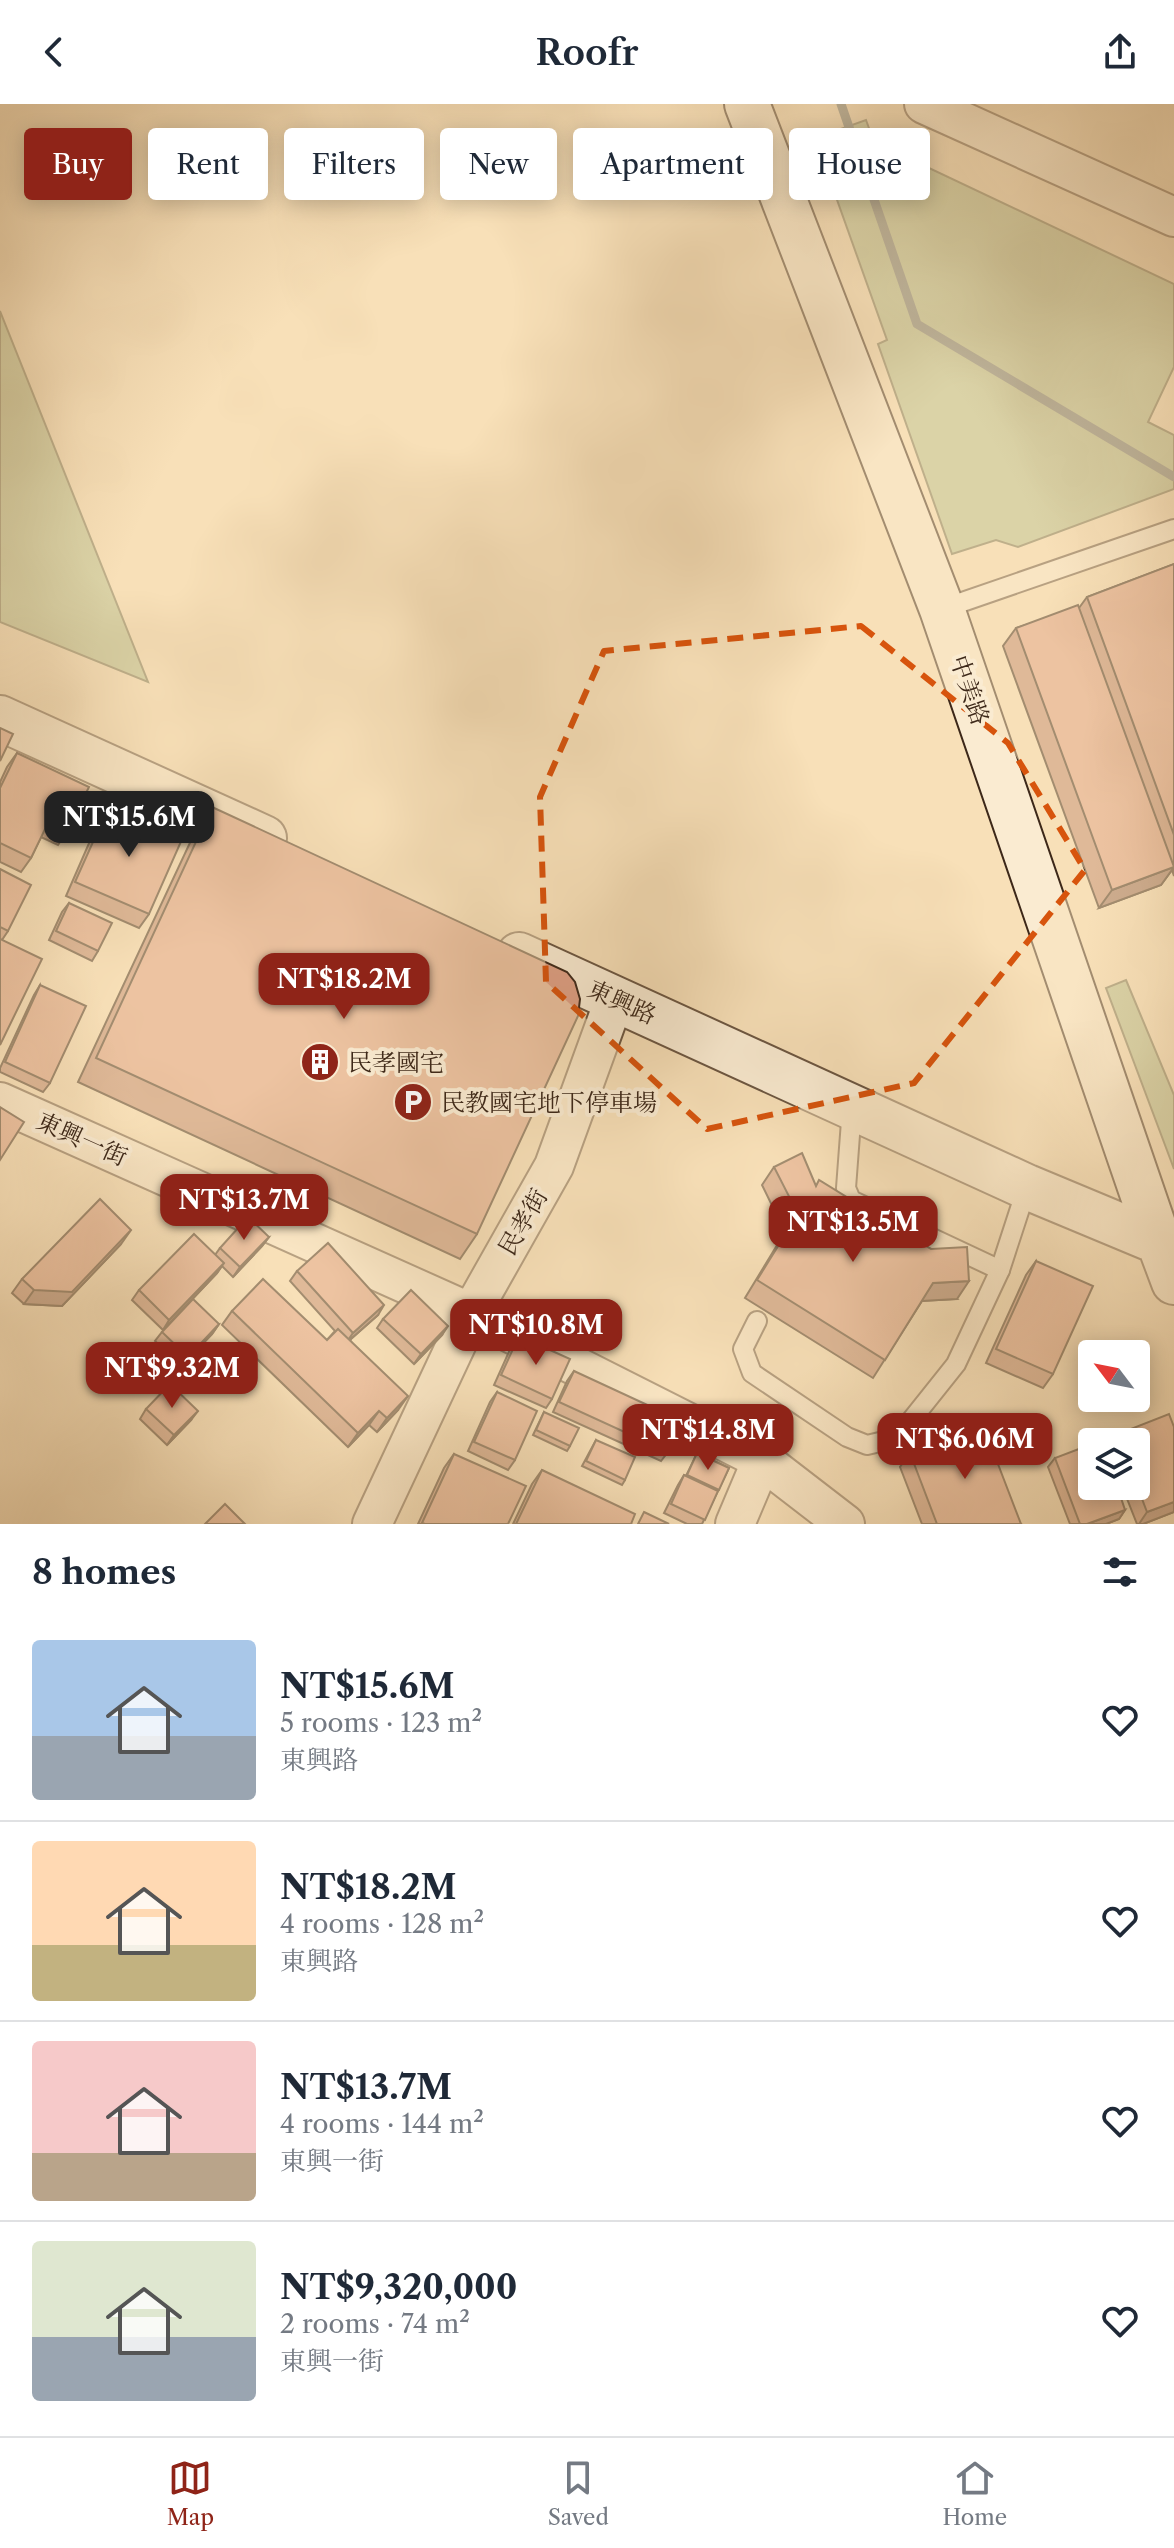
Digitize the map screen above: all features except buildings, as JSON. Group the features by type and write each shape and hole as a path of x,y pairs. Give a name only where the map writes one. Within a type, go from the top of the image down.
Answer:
{"main road":[{"name":"中美路","path":"747,104 942,609 1166,1245 1174,1282"},
{"path":"0,718 301,855"},
{"name":"東興路","path":"487,940 1027,1187 1166,1245"}],"street":[{"path":"924,104 1174,217"},
{"name":"民孝街","path":"373,1523 471,1313 554,1166 615,998"},
{"name":"東興一街","path":"0,1102 471,1313 762,1460 845,1524"},
{"path":"735,1524 762,1460"}],"lane":[{"path":"942,609 1174,529"},
{"path":"852,1106 846,1188 851,1200 1000,1270"},
{"path":"757,1321 743,1349 752,1373 847,1437 867,1445 897,1438 956,1364 1000,1270 1027,1187"}],"highlighted area":[{"path":"861,626 1008,743 1085,870 914,1083 707,1129 546,982 540,797 604,651"}],"green space":[{"path":"866,120 869,128 843,128"},
{"path":"930,169 1174,284 1174,367 1148,422 1174,435 1174,489 1018,547 996,540 952,554 878,344 887,340 837,200 930,200"},
{"path":"0,311 148,682 0,622"},
{"path":"1126,980 1174,1095 1174,1169 1106,988"}],"waterway":[{"path":"841,104 917,324 1174,477"}],"place":[{"name":"民孝國宅","path":"320,1062"},
{"name":"民教國宅地下停車場","path":"413,1102"}]}
